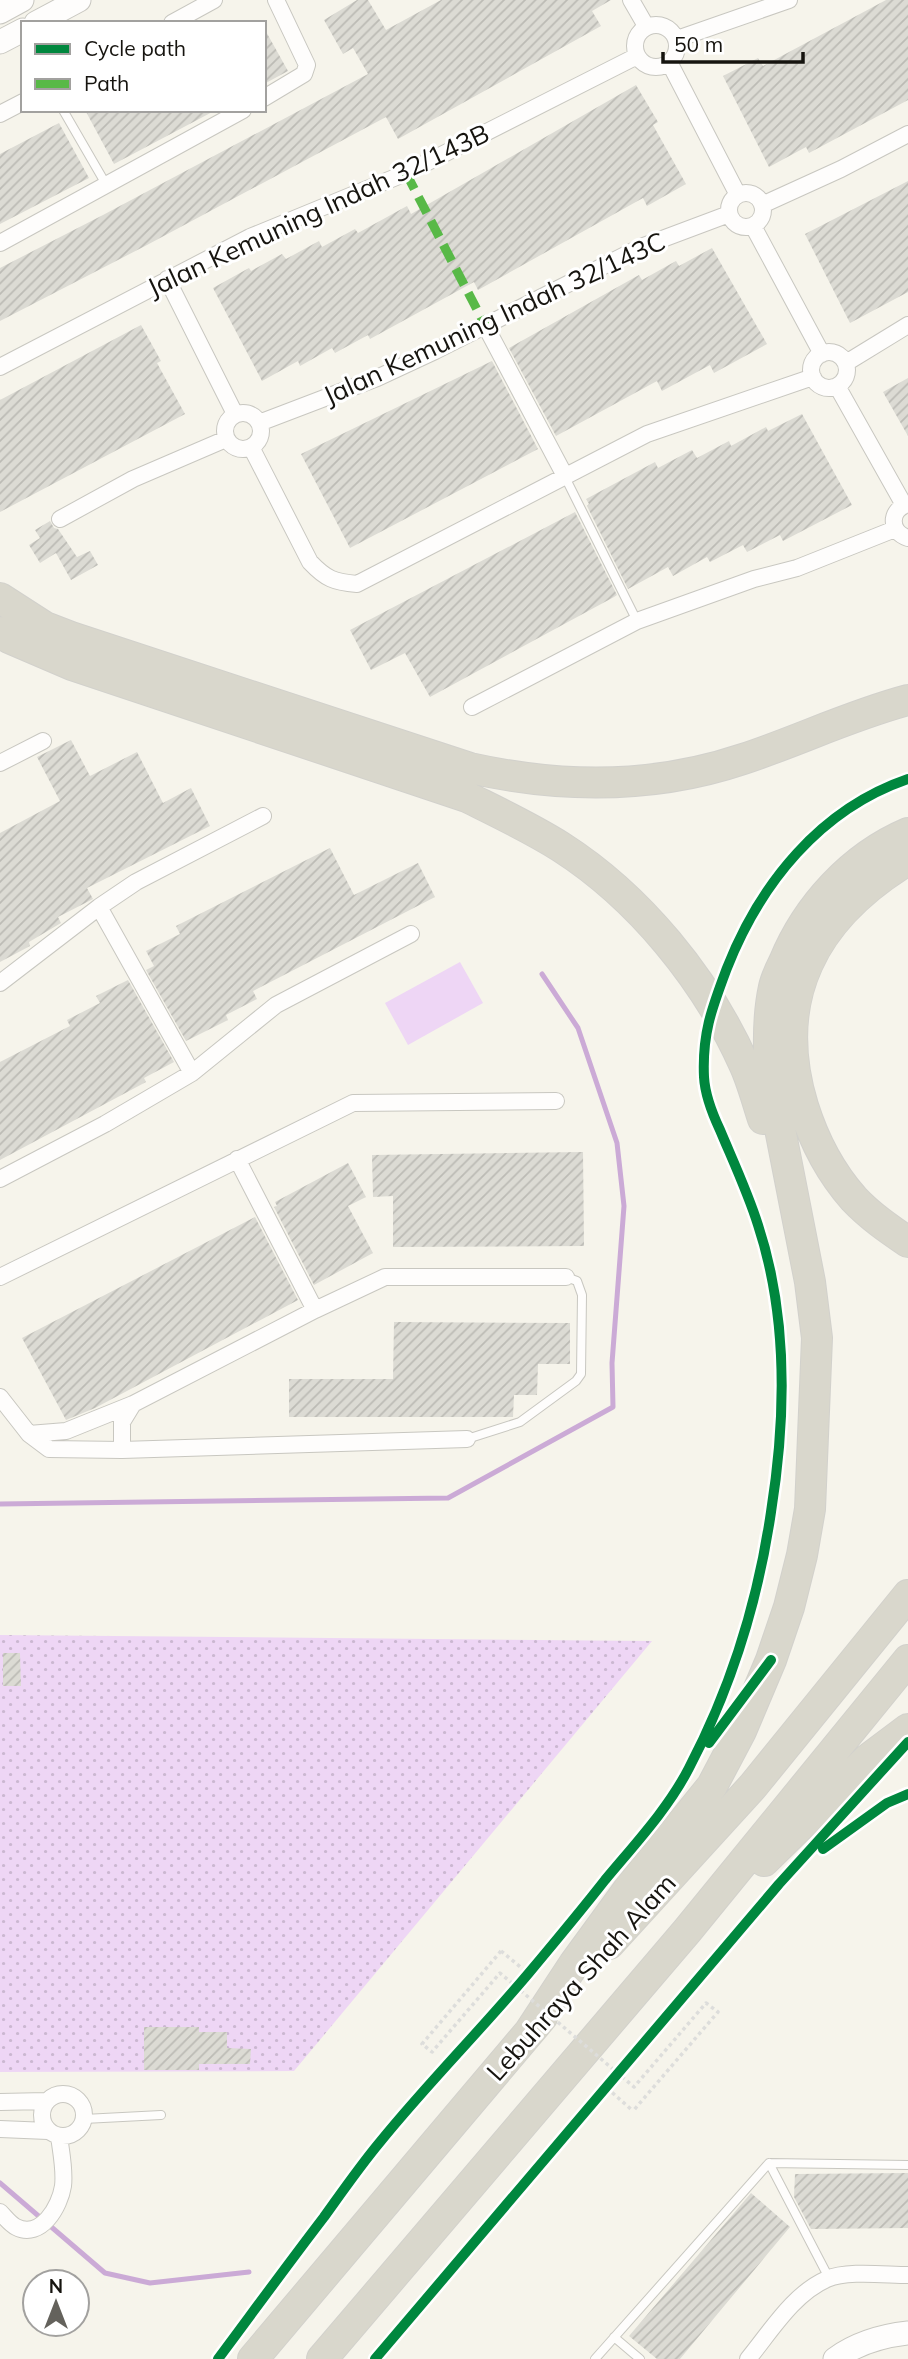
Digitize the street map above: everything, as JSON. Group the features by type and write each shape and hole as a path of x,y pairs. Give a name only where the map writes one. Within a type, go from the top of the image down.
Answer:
{"highway":[{"path":"0,598 45,627 71,637 470,768 510,777 584,783 675,777 742,760 908,701"},
{"path":"0,632 72,665 467,797 563,848 642,915 673,948 702,990 744,1064 792,1198"},
{"path":"530,2031 574,1964 628,1890 712,1786 751,1707 771,1660 789,1606 810,1508 817,1338 810,1282 771,1083 769,1020 774,984 793,939 815,905 836,881 887,843 908,833"},
{"path":"908,860 865,889 829,928 814,950 796,996 792,1040 798,1089 810,1128 830,1167 855,1199 877,1220 908,1242"},
{"name":"Lebuhraya Shah Alam","path":"253,2359 530,2031 754,1786 908,1595"},
{"name":"Lebuhraya Shah Alam","path":"322,2359 688,1931 908,1660"},
{"path":"688,1931 792,1835 868,1759 908,1729"}],"street":[{"path":"0,12 22,0"},
{"path":"40,21 79,0"},
{"path":"176,21 214,0"},
{"path":"266,97 304,74 307,65 276,0"},
{"path":"631,0 646,26"},
{"path":"677,39 789,0"},
{"path":"655,24 672,31 677,39 677,52 669,62 658,67 652,66 637,56 635,39 646,26 655,24"},
{"path":"0,42 21,31"},
{"name":"Jalan Kemuning Indah 32/143B","path":"0,367 250,237 406,173 637,56"},
{"path":"669,62 738,195"},
{"path":"0,114 21,103"},
{"path":"0,243 239,112"},
{"path":"762,205 841,169 908,134"},
{"path":"738,195 753,195 762,205 762,217 754,226 739,226 729,214 731,203 738,195"},
{"name":"Jalan Kemuning Indah 32/143C","path":"259,423 377,377 435,351 641,247 729,214"},
{"path":"754,226 822,354"},
{"path":"167,279 235,414"},
{"path":"485,325 565,476"},
{"path":"846,363 908,325"},
{"path":"827,352 838,355 846,363 845,379 837,386 820,385 813,377 811,366 822,354 827,352"},
{"path":"251,447 310,562 323,575 338,582 357,584 646,434 813,377"},
{"path":"472,707 638,621 743,583 902,533 893,518 899,508 906,505 837,386"},
{"path":"235,414 252,414 259,423 261,433 251,447 240,449 226,439 226,422 235,414"},
{"path":"60,519 133,479 226,439"},
{"path":"0,763 43,741"},
{"path":"0,983 136,882 263,816"},
{"path":"99,907 192,1073"},
{"path":"0,1179 105,1124 192,1073 276,1005 411,934"},
{"path":"0,1277 353,1103 556,1101"},
{"path":"237,1159 315,1310"},
{"path":"29,1434 66,1431 133,1404 385,1277 566,1276"},
{"path":"0,1397 29,1434 49,1448 122,1450 467,1439"},
{"path":"122,1450 122,1422 133,1404"},
{"path":"0,2129 53,2134 70,2135 79,2129 84,2119 83,2108 77,2098 66,2093 55,2094 46,2101 41,2111 42,2122 53,2134 63,2186 52,2216 39,2227 24,2230 15,2226 0,2212"},
{"path":"0,2102 46,2101"},
{"path":"749,2359 788,2309 803,2294 828,2278 908,2274"},
{"path":"835,2359 847,2350 870,2340 908,2333"}],"lane":[{"path":"64,112 107,186"},
{"path":"565,476 638,621"},
{"path":"467,1439 520,1422 582,1374 582,1296 578,1280 566,1276"},
{"path":"84,2119 161,2115"},
{"path":"769,2163 828,2278"},
{"path":"595,2359 769,2163 908,2165"},
{"path":"614,2337 640,2359"}],"path":[{"path":"529,1974 501,1951 422,2044 432,2052 500,1973 634,2087 706,2003 718,2012 633,2111 607,2088"},
{"path":"511,1993 537,1963"},
{"path":"598,2098 624,2067"}],"shaded area":[{"path":"460,962 483,1003 408,1045 385,1003"},
{"path":"0,1635 652,1641 294,2071 0,2072"}],"building":[{"path":"357,0 368,0 386,30 441,0 611,0 592,11 601,26 398,139 386,117 0,321 0,268 368,74 353,48 343,54 324,20"},
{"path":"886,0 908,0 908,100 809,153 806,147 769,167 723,76 758,58 763,66"},
{"path":"266,32 288,71 266,83"},
{"path":"636,85 658,122 653,125 686,184 647,206 643,198 478,290 474,282 370,339 368,335 335,353 332,348 300,366 298,361 262,381 213,288 282,254 286,259 319,241 322,247 355,229 358,233 407,206 411,214"},
{"path":"86,112 212,112 114,164"},
{"path":"59,123 89,178 0,224 0,154"},
{"path":"908,181 908,292 850,323 805,234"},
{"path":"712,248 767,344 714,373 710,365 662,391 657,381 556,436 509,348 639,275 642,280 676,261 679,266"},
{"path":"141,325 161,361 157,363 185,414 0,512 0,400"},
{"path":"492,361 538,449 350,548 301,454"},
{"path":"908,378 908,436 883,392"},
{"path":"802,414 852,505 783,541 780,535 747,552 743,545 710,562 707,557 673,576 668,567 628,589 586,499 655,462 658,468 692,450 697,458 729,441 731,446 766,427 768,431"},
{"path":"575,512 617,595 430,697 405,653 371,670 350,630"},
{"path":"50,521 77,557 90,551 98,565 71,580 56,553 40,563 29,545 40,538 35,530"},
{"path":"71,740 90,776 137,752 163,803 191,788 210,826 87,888 93,899 58,917 61,923 29,942 30,946 0,962 0,833 60,801 37,757"},
{"path":"330,848 354,895 418,863 435,897 253,991 257,999 226,1015 228,1020 186,1041 146,970 154,966 146,951 180,934 176,926"},
{"path":"128,980 174,1062 144,1078 146,1082 0,1160 0,1062 70,1026 67,1020 100,1003 96,996"},
{"path":"583,1152 584,1246 393,1247 393,1196 373,1197 372,1155"},
{"path":"348,1163 366,1197 348,1206 373,1253 314,1285 274,1207 277,1206 275,1202"},
{"path":"255,1217 298,1300 95,1408 66,1420 22,1338"},
{"path":"394,1322 570,1323 570,1364 538,1364 537,1395 514,1395 513,1417 289,1417 289,1379 393,1379"},
{"path":"3,1653 20,1653 21,1686 3,1686"},
{"path":"144,2027 199,2027 199,2032 227,2032 227,2048 251,2049 250,2064 199,2064 199,2070 144,2070"},
{"path":"908,2173 908,2228 811,2229 794,2197 795,2174"},
{"path":"751,2193 790,2227 680,2359 657,2359 629,2336"}],"waterway":[{"path":"0,1504 448,1498 613,1407 612,1363 624,1206 617,1143 578,1028 542,974"},
{"path":"0,2183 105,2273 150,2283 249,2272"}],"marked path":[{"path":"406,173 485,325"}],"cycle path":[{"path":"218,2359 373,2151 528,1974 661,1812 681,1783 718,1707 741,1643 759,1578 780,1440 781,1367 775,1295 768,1260 750,1201 709,1104 704,1077 706,1034 727,968 757,907 776,879 797,853 847,809 876,792 908,779"},
{"path":"709,1743 771,1660"},
{"path":"375,2359 779,1884 908,1742"},
{"path":"823,1849 887,1803 908,1794"}]}
